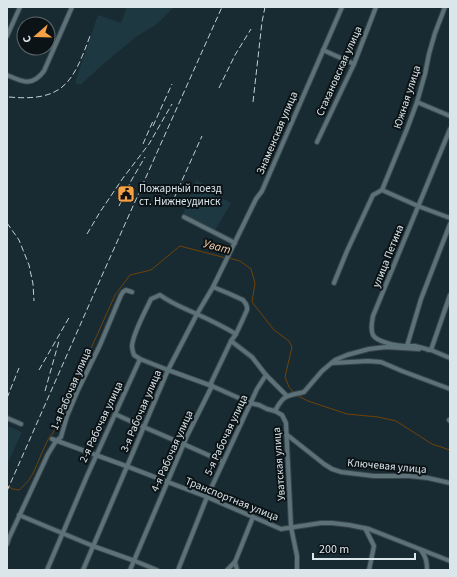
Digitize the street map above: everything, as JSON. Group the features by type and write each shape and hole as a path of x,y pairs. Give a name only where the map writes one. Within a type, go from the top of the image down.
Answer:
{"street":[{"path":"7,36 20,7"},
{"path":"7,75 19,81 27,82 39,78 44,71 72,7"},
{"name":"Знаменская улица","path":"224,264 256,199 262,191 342,7"},
{"name":"Стахановская улица","path":"318,142 354,64 376,7"},
{"name":"Южная улица","path":"334,283 347,251 374,195 382,190 407,129 417,102 435,33 445,7"},
{"path":"323,50 354,64"},
{"path":"417,102 450,116"},
{"name":"улица Петина","path":"430,350 413,346 387,343 378,340 374,337 371,329 373,316 450,129"},
{"path":"382,190 450,218"},
{"path":"184,217 235,242"},
{"path":"407,346 421,299 450,224"},
{"name":"3-я Рабочая улица","path":"83,570 168,370 224,264"},
{"name":"4-я Рабочая улица","path":"130,570 184,444 247,310 246,304 243,300 213,287"},
{"name":"1-я Рабочая улица","path":"7,544 54,440 61,437 78,390 100,345 121,295 126,290 132,292"},
{"path":"140,359 134,355 132,349 134,336 151,299 160,295 185,310 219,324 236,334"},
{"path":"430,350 450,295"},
{"path":"231,342 252,357 266,375 286,396"},
{"path":"275,411 280,401 286,396 304,392 331,363 347,355 369,349 386,347 430,350 450,358"},
{"name":"Уватская улица","path":"140,359 212,386 282,415 286,423 291,527 297,556 297,570"},
{"name":"2-я Рабочая улица","path":"47,570 140,359"},
{"path":"331,363 368,361 381,362 450,389"},
{"name":"5-я Рабочая улица","path":"178,570 207,497 250,403 266,375"},
{"path":"116,414 144,428 223,462"},
{"path":"7,418 21,424"},
{"name":"Ключевая улица","path":"286,434 324,464 341,472 374,476 409,476 428,478 450,484"},
{"name":"Транспортная улица","path":"54,440 207,497 281,529 332,523 365,528 450,561"},
{"path":"19,515 93,546 157,570"},
{"path":"227,570 235,562 254,517"},
{"path":"365,528 374,546 369,570"},
{"path":"421,550 427,561 427,570"},
{"path":"235,562 237,570"}],"shaded area":[{"path":"127,7 174,7 157,24 137,36 80,85 75,83 98,15 121,23"},
{"path":"196,180 214,189 213,193 231,203 215,230 183,214"},
{"path":"7,426 22,432 7,465"}],"waterway":[{"name":"Уват","path":"7,486 19,490 24,486 35,470 115,295 130,275 151,270 180,246 226,258"},
{"name":"Уват","path":"229,258 240,261 251,269 255,283 252,302 274,330 289,341 292,347 285,377 289,387 294,393"},
{"name":"Уват","path":"296,395 308,401 347,414 378,417 396,421 432,444 450,450"}],"railway":[{"path":"7,491 222,7"},
{"path":"253,102 265,7"},
{"path":"219,88 235,55 251,29"},
{"path":"9,97 28,98 42,96 54,92 64,86 78,66 90,36"},
{"path":"153,126 172,84"},
{"path":"87,234 123,178 149,144 172,104"},
{"path":"143,144 153,121"},
{"path":"171,205 202,136"},
{"path":"119,206 145,157"},
{"path":"7,223 19,240 29,265 33,284 34,301"},
{"path":"39,370 70,316"},
{"path":"45,391 59,341"},
{"path":"7,398 19,368"}],"place":[{"name":"Пожарный поезд ст. Нижнеудинск","path":"126,194"}]}
